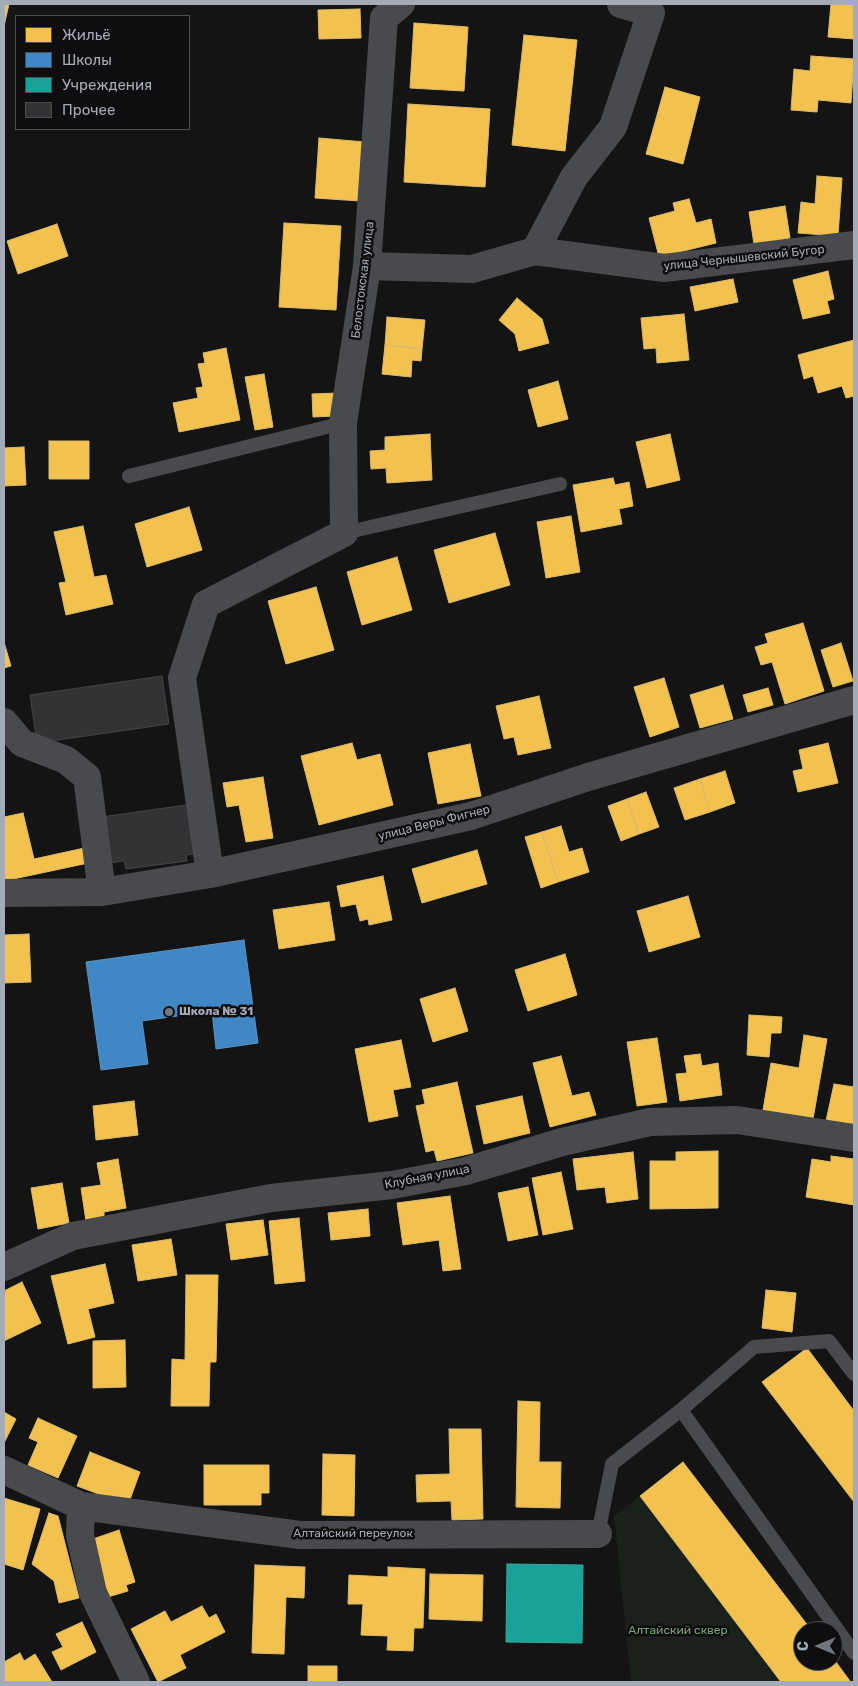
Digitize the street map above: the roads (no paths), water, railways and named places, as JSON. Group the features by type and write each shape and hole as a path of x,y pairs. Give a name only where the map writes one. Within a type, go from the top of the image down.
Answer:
{"street":[{"name":"Белостокская улица","path":"344,533 343,423 367,266 384,18 401,4"},
{"path":"535,251 574,177 613,127 651,13 621,4"},
{"name":"улица Чернышевский Бугор","path":"367,266 472,268 535,251 664,268 854,245"},
{"path":"210,874 182,678 206,604 344,533"},
{"name":"улица Веры Фигнер","path":"4,893 102,892 210,874 471,816 588,777 854,700"},
{"path":"4,722 22,743 66,760 87,777 102,892"},
{"name":"Клубная улица","path":"4,1267 73,1236 271,1198 392,1185 466,1171 562,1142 650,1122 737,1120 854,1138"},
{"name":"Алтайский переулок","path":"4,1470 81,1506 300,1536 598,1534"},
{"path":"81,1506 80,1536 93,1593 136,1682"}],"lane":[{"path":"129,476 343,423"},
{"path":"344,533 560,484"},
{"path":"598,1534 612,1464 681,1410 754,1347 829,1341 854,1374"},
{"path":"681,1410 854,1653"}],"place":[{"name":"Школа № 31","path":"169,1012"}],"park label":[{"name":"Алтайский сквер","path":"678,1631"}]}
